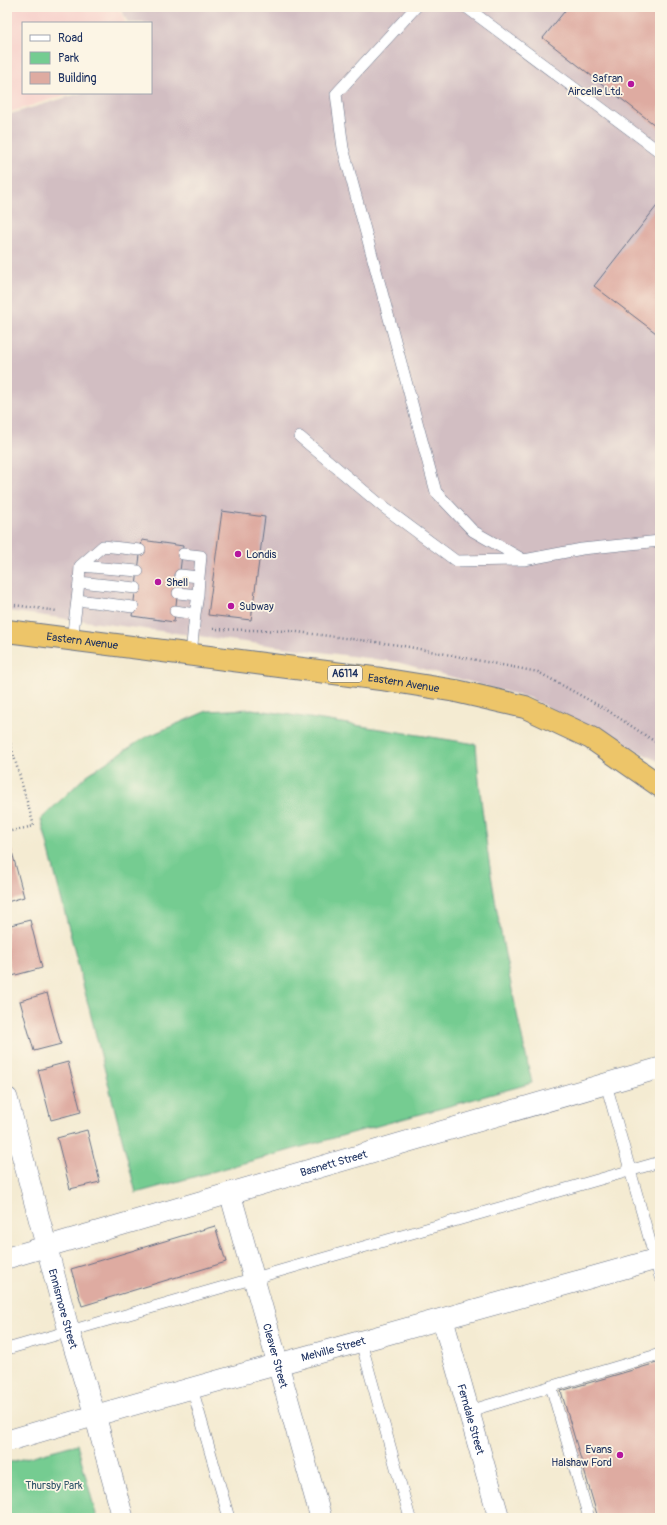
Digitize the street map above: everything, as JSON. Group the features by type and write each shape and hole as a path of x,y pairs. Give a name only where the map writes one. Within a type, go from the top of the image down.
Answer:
{"highway":[{"name":"Eastern Avenue","path":"7,631 381,679 456,691 525,707 591,738 660,786"}],"street":[{"name":"Basnett Street","path":"7,1258 660,1068"},
{"name":"Ennismore Street","path":"7,1098 69,1331 95,1415 123,1518"},
{"name":"Cleaver Street","path":"230,1193 321,1518"},
{"name":"Melville Street","path":"7,1441 278,1364 658,1264"},
{"name":"Ferndale Street","path":"443,1320 499,1518"}],"lane":[{"path":"416,7 336,94 342,148 436,492 473,531 524,560"},
{"path":"466,7 660,152"},
{"path":"300,437 382,506 456,561 524,560 582,549 660,541"},
{"path":"72,640 80,566 103,546 140,550"},
{"path":"183,554 201,556 191,655"},
{"path":"80,566 138,571"},
{"path":"180,576 199,578"},
{"path":"79,582 136,588"},
{"path":"178,593 198,595"},
{"path":"76,600 133,607"},
{"path":"175,611 195,614"},
{"path":"606,1084 658,1264"},
{"path":"7,1349 660,1162"},
{"path":"361,1342 410,1518"},
{"path":"469,1410 660,1354"},
{"path":"551,1386 589,1518"},
{"path":"192,1388 228,1518"}],"path":[{"path":"7,732 34,826 7,832"}],"shaded area":[{"path":"7,7 118,7 126,22 22,22 22,94 70,94 7,113"},
{"path":"120,7 660,7 660,762 529,698 397,662 7,611 7,115 78,94 152,94 152,22 128,22"}],"green space":[{"path":"252,709 476,744 491,872 505,956 532,1083 136,1193 41,819 87,775 144,738 207,711"},
{"name":"Thursby Park","path":"77,1444 97,1518 7,1518 7,1463"}],"building":[{"name":"Safran Aircelle Ltd.","path":"568,7 660,7 660,129 543,38"},
{"path":"660,202 660,336 594,286"},
{"name":"Londis","path":"222,511 265,517 251,620 208,615"},
{"name":"Shell","path":"142,540 183,546 174,622 132,616"},
{"path":"11,848 24,897 7,902 7,849"},
{"path":"30,920 42,968 12,976 7,955 7,926"},
{"path":"47,993 61,1044 34,1051 20,1001"},
{"path":"68,1062 81,1112 51,1120 38,1070"},
{"path":"87,1130 100,1182 70,1189 57,1138"},
{"path":"215,1226 226,1262 82,1306 71,1269"},
{"name":"Evans Halshaw Ford","path":"660,1362 660,1518 598,1518 561,1391"}],"place":[{"name":"Safran Aircelle Ltd.","path":"631,84"},
{"name":"Londis","path":"238,554"},
{"name":"Shell","path":"158,582"},
{"name":"Subway","path":"231,606"},
{"name":"Evans Halshaw Ford","path":"620,1455"}]}
